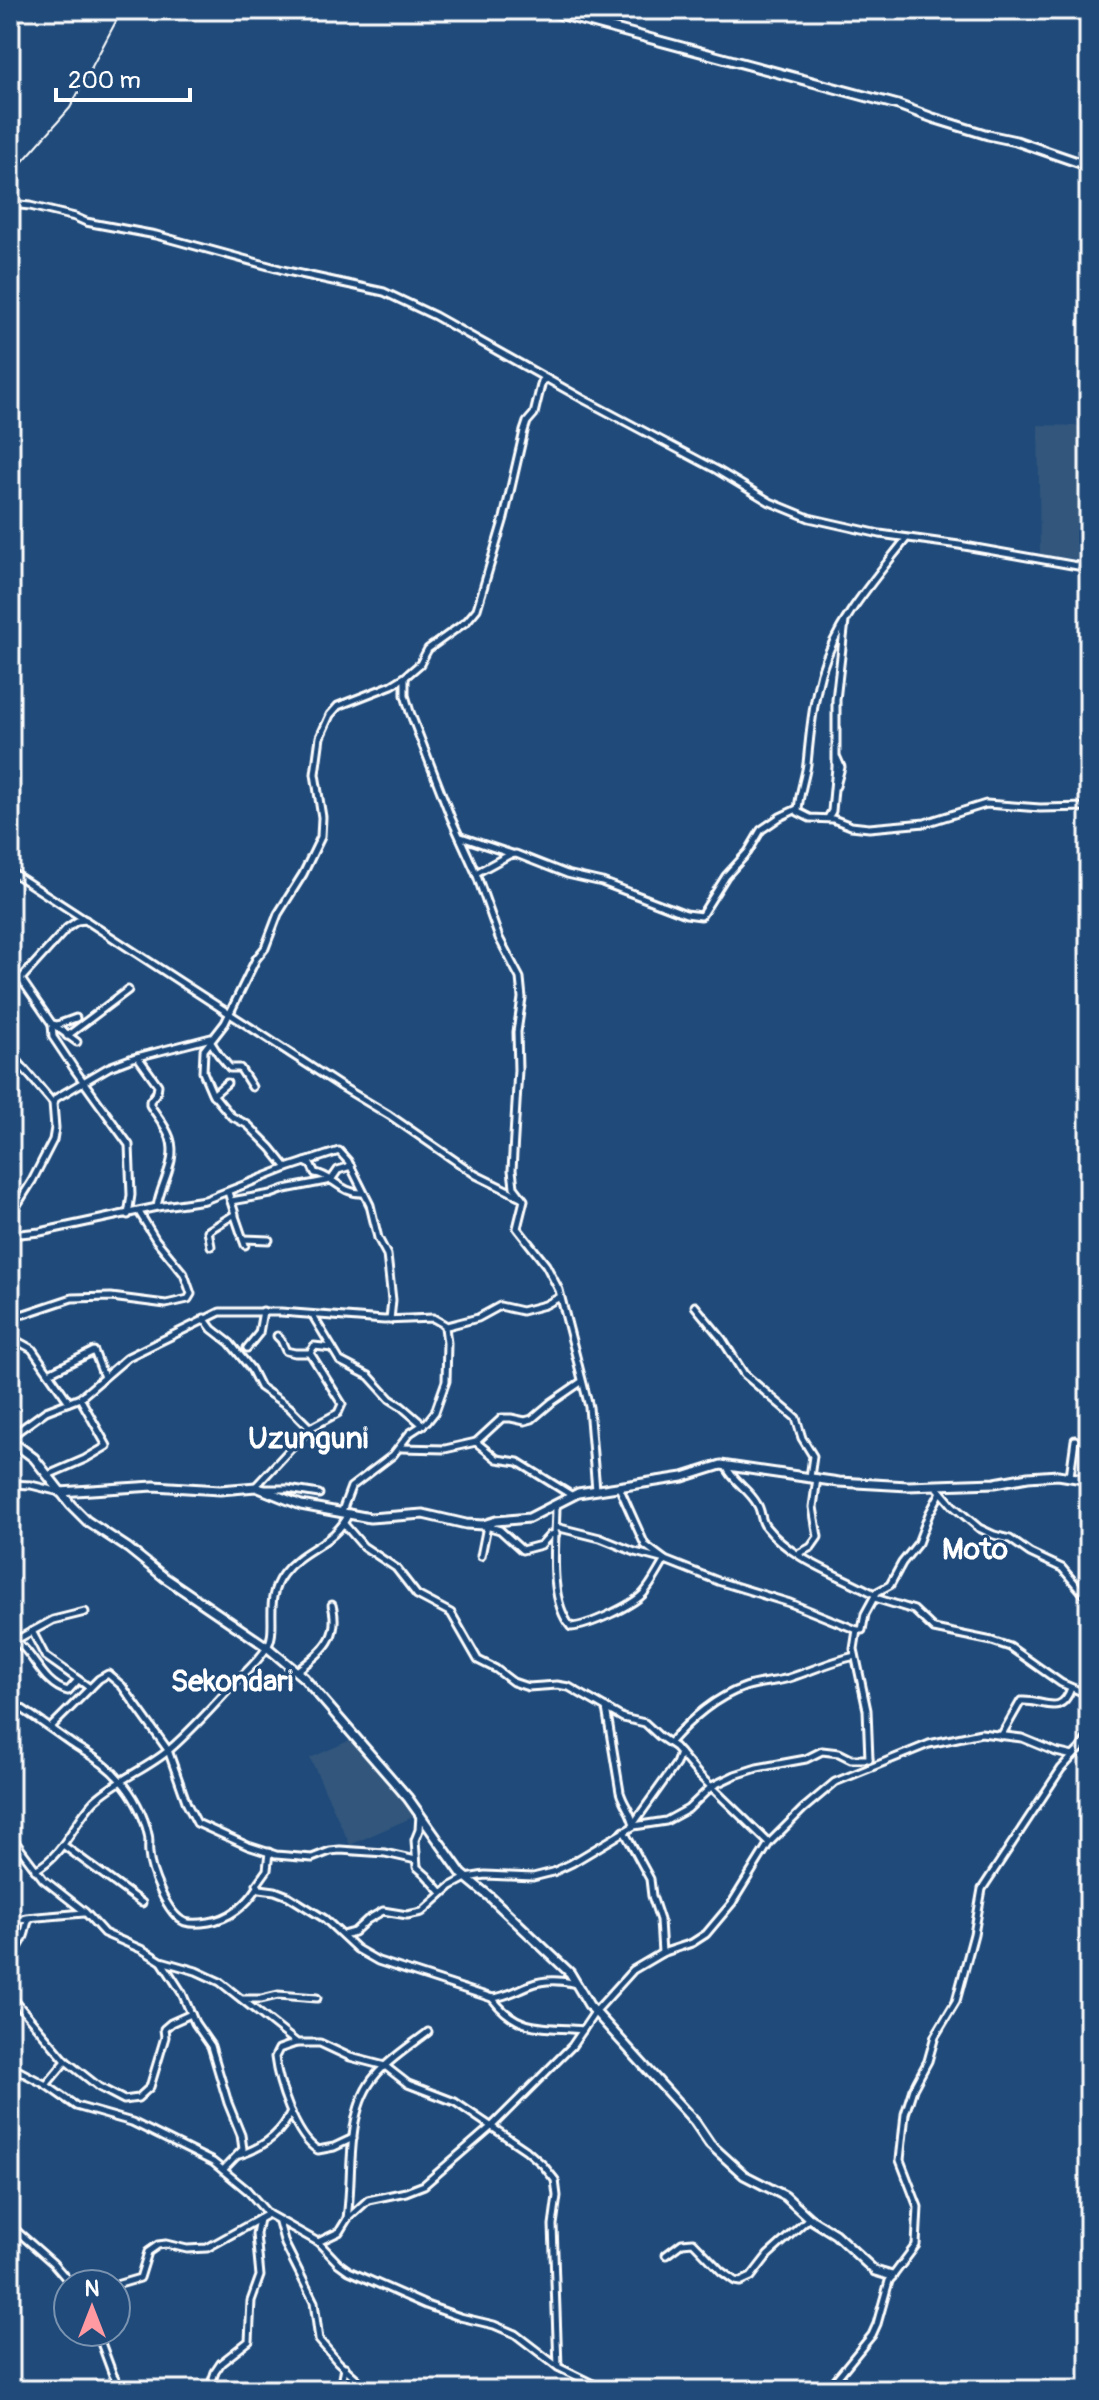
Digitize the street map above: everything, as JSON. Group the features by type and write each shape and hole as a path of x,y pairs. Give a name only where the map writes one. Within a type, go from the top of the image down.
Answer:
{"street":[{"path":"544,10 884,101 1089,166"},
{"path":"10,204 156,235 287,271 379,291 422,308 777,506 831,525 1089,568"},
{"path":"287,1168 267,1143 248,1125 231,1116 213,1095 206,1083 202,1054 225,1023 265,948 278,914 321,837 322,817 315,774 320,737 330,715 338,706 405,677 420,664 428,649 460,627 477,609 504,518 524,431 534,414 542,381 548,379"},
{"path":"460,836 567,874 602,882 686,914 701,916 761,830 797,809 805,783 811,722 821,675 835,637 906,538"},
{"path":"828,818 832,811 837,758 836,700 845,620"},
{"path":"405,677 408,708 476,873 499,938 518,972 521,984 512,1170 514,1187 524,1199"},
{"path":"797,809 800,814 810,818 828,818 869,828 925,823 986,804 1089,807"},
{"path":"476,873 513,854"},
{"path":"10,871 407,1126 450,1159 524,1199"},
{"path":"10,991 67,928 77,921 86,920"},
{"path":"21,979 53,1024 77,1042"},
{"path":"67,1036 128,990"},
{"path":"53,1024 76,1018"},
{"path":"53,1024 53,1037 129,1145 131,1195 128,1215"},
{"path":"53,1103 56,1098 100,1071 138,1057 211,1039"},
{"path":"211,1039 223,1061 230,1068 240,1068 252,1087"},
{"path":"10,1052 53,1103 55,1128 53,1140 10,1216"},
{"path":"138,1057 158,1085 150,1105 172,1144 170,1168 157,1207"},
{"path":"213,1095 227,1083"},
{"path":"10,1235 49,1231 157,1207 195,1202 339,1151 351,1166 370,1205 378,1238 388,1260 392,1300 390,1320"},
{"path":"304,1162 311,1165 315,1173 322,1174 351,1193 363,1193"},
{"path":"231,1201 328,1180 338,1170 351,1166"},
{"path":"228,1192 244,1242 269,1240"},
{"path":"524,1199 517,1228 550,1272 560,1297 589,1407 596,1490"},
{"path":"10,1316 72,1298 111,1297 166,1304 188,1299 191,1294 184,1274 156,1240 139,1212"},
{"path":"211,1246 208,1231 235,1215"},
{"path":"560,1297 522,1311 500,1306 474,1319 450,1326 444,1326 433,1318 390,1320 263,1311 220,1312 128,1357 80,1398 46,1411 10,1438 34,1458 87,1521 297,1671 420,1814 466,1878 562,1964 595,2012 732,2165 744,2175 785,2196 809,2218 835,2234 875,2271 892,2276"},
{"path":"695,1306 722,1339 740,1369 796,1418 802,1438 813,1456 813,1507 818,1537 811,1547 798,1554"},
{"path":"247,1348 259,1333 263,1311"},
{"path":"313,1316 340,1361 369,1376 388,1397 423,1425"},
{"path":"204,1318 230,1343 251,1369 260,1387 289,1407 310,1428"},
{"path":"35,1870 52,1859 96,1799 168,1750 249,1670 267,1647 272,1638 272,1594 283,1575 293,1562 335,1534 344,1524 351,1487 400,1447 410,1433 435,1412 446,1381 444,1326"},
{"path":"277,1336 286,1351 310,1353"},
{"path":"10,1338 28,1346 69,1402"},
{"path":"310,1353 314,1346 332,1348"},
{"path":"49,1373 94,1351 104,1377"},
{"path":"259,1488 310,1428 338,1413 342,1407 310,1353"},
{"path":"400,1447 445,1449 476,1442 502,1418 532,1419 581,1382"},
{"path":"48,1475 107,1446 80,1398"},
{"path":"1070,1476 1075,1440"},
{"path":"476,1442 497,1459 518,1462 571,1495"},
{"path":"725,1465 732,1478 758,1505 764,1526 808,1562 876,1597 914,1610 934,1629 1010,1647 1071,1688 1089,1695"},
{"path":"485,1526 496,1521 529,1518 571,1495 683,1477 725,1465 858,1484 939,1489 1028,1477 1070,1476 1089,1480"},
{"path":"10,1484 60,1492 154,1486 220,1490 288,1489 319,1494"},
{"path":"619,1487 645,1545 665,1560"},
{"path":"259,1488 301,1505 375,1518 423,1514 485,1526 500,1530 522,1550 541,1545 556,1530"},
{"path":"556,1530 600,1538 862,1630 865,1614 879,1589 890,1585 902,1563 916,1547 939,1489"},
{"path":"939,1489 979,1528 1010,1539 1030,1553 1062,1568 1089,1600"},
{"path":"556,1504 554,1574 565,1617 571,1627 594,1620 638,1598 665,1560"},
{"path":"344,1524 363,1546 396,1568 417,1595 451,1613 478,1660 513,1682 528,1687 563,1685 623,1718 645,1723 681,1752 698,1774 769,1843"},
{"path":"481,1556 485,1526"},
{"path":"297,1671 328,1643 335,1626 332,1605"},
{"path":"12,1641 53,1620 85,1612"},
{"path":"857,1630 855,1656 867,1710 870,1767"},
{"path":"32,1631 45,1656 90,1688"},
{"path":"12,1641 25,1648 44,1675 63,1690 68,1691 78,1680"},
{"path":"670,1742 698,1713 737,1690 788,1678 855,1656"},
{"path":"51,1727 105,1675 114,1677 168,1750 197,1823 276,1855 304,1859 334,1850 385,1853 416,1860"},
{"path":"1001,1736 1022,1700 1056,1706 1064,1701 1071,1688"},
{"path":"10,1701 98,1758 121,1781 149,1836 153,1871 168,1904 185,1922 223,1919 241,1908 267,1870 269,1852"},
{"path":"605,1707 620,1792 634,1824"},
{"path":"318,2242 339,2232 347,2219 371,2198 406,2192 424,2185 492,2126 572,2046 595,2012 633,1970 662,1953 692,1943 706,1934 732,1903 769,1843 830,1786 850,1774 939,1741 981,1733 1022,1738 1073,1756"},
{"path":"827,2390 872,2335 892,2276 916,2245 919,2219 916,2198 900,2160 905,2114 913,2089 928,2061 937,2029 958,1996 982,1889 1061,1769 1089,1735"},
{"path":"634,1824 666,1821 693,1806 712,1786 735,1775 806,1759 822,1751 869,1759"},
{"path":"343,1935 354,1932 383,1911 407,1915 422,1912 442,1893 466,1878 485,1875 533,1877 572,1863 634,1824 681,1752"},
{"path":"420,1814 415,1840 417,1869 442,1893"},
{"path":"624,1831 650,1879 660,1920 662,1953"},
{"path":"10,1835 43,1879 85,1912 104,1933 161,1961 206,1975 297,2043"},
{"path":"63,1845 142,1903"},
{"path":"258,1887 288,1896 325,1919 357,1949 378,1961 492,1998 546,1981 576,1984"},
{"path":"10,1923 85,1912"},
{"path":"10,1966 10,1958 22,1941 30,1918"},
{"path":"161,1961 211,2046 241,2135 243,2149 223,2170"},
{"path":"10,1995 66,2061 109,2093 124,2100 138,2098 150,2087 165,2037 164,2029 191,2014"},
{"path":"242,1999 278,1995 317,1998"},
{"path":"492,1998 507,2015 522,2024 583,2030"},
{"path":"347,2219 353,2138 363,2093 375,2075 428,2032"},
{"path":"353,2138 318,2150 306,2140 291,2111 274,2054 282,2047 297,2043 320,2043 350,2057 385,2066 408,2084 455,2102 543,2165 555,2180 557,2196 553,2225 558,2367"},
{"path":"46,2085 66,2061"},
{"path":"10,2066 46,2085 76,2106 132,2122 213,2162 247,2190 268,2214 318,2242 349,2271 426,2305 515,2334 558,2367 605,2390"},
{"path":"239,2156 270,2140 291,2111"},
{"path":"132,2280 140,2278 148,2252 158,2245 207,2248 268,2214"},
{"path":"666,2255 678,2245 693,2242 721,2271 740,2282 751,2277 768,2255 809,2218"},
{"path":"209,2390 221,2363 249,2341 251,2301 260,2276 256,2234 259,2219"},
{"path":"279,2222 285,2244 314,2302 319,2340 369,2390"},
{"path":"10,2225 57,2268"},
{"path":"103,2348 122,2390"},
{"path":"341,2390 345,2367"}],"shaded area":[{"path":"1038,425 1089,426 1089,561 1040,554"},
{"path":"355,1738 401,1790 413,1817 350,1845 310,1758"}],"railway":[{"path":"10,176 70,108 122,10"}],"district":[{"name":"Uzunguni","path":"308,1438"},
{"name":"Moto","path":"975,1549"},
{"name":"Sekondari","path":"232,1681"}]}
